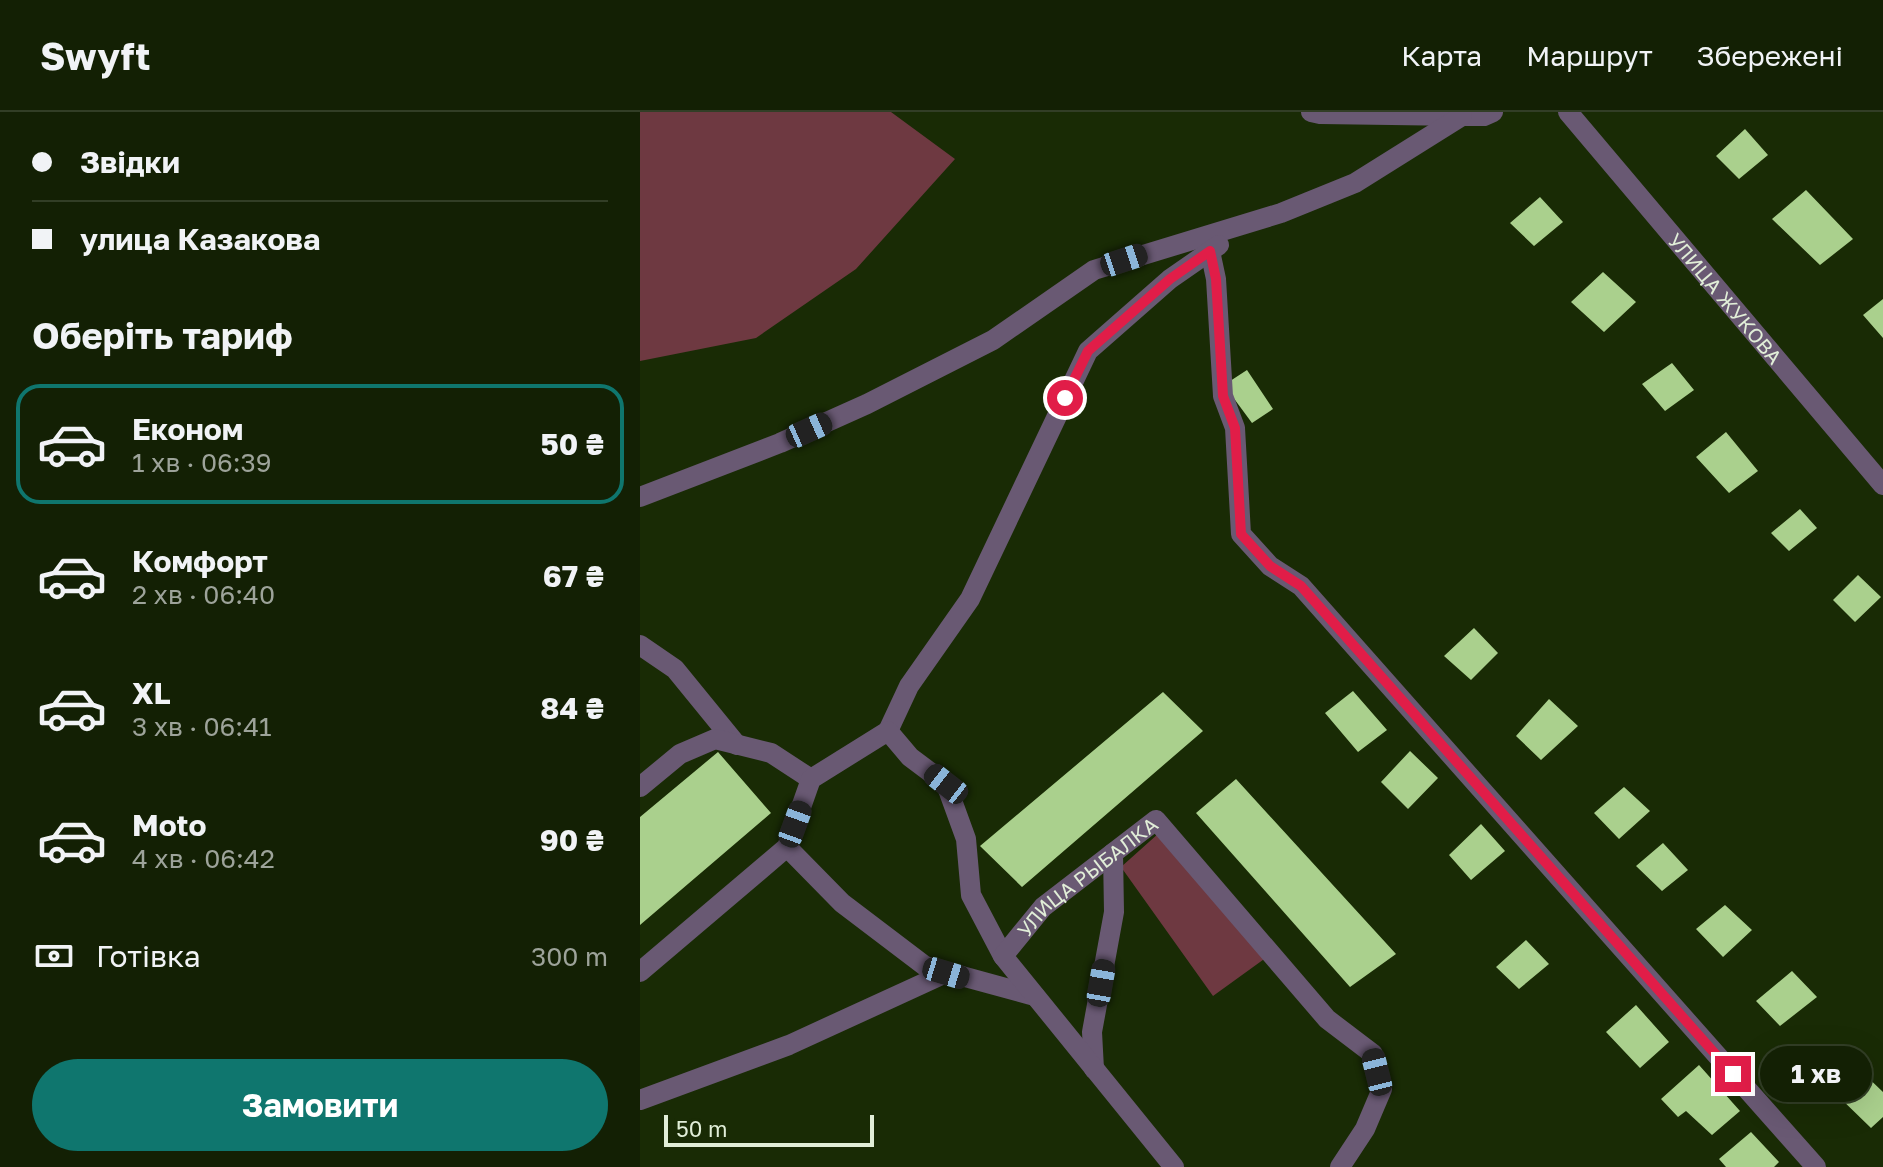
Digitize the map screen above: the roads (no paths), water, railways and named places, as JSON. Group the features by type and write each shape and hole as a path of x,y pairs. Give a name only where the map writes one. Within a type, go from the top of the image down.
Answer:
{"street":[{"path":"1311,112 1462,116 1484,116 1493,112"},
{"name":"УЛИЦА ЖУКОВА","path":"1568,112 1883,485"},
{"path":"640,497 780,443 867,404 993,340 1094,270 1281,213 1355,183 1462,116"},
{"path":"640,972 787,847 811,779 888,731 909,686 970,599 1088,351 1170,279 1252,221"},
{"path":"1210,251 1216,279 1223,396 1235,428 1241,534 1270,566 1301,586 1816,1167"},
{"path":"640,645 675,669 737,745"},
{"path":"888,731 910,757 946,784 966,839 971,895 1003,956"},
{"path":"640,787 680,754 715,739 771,753 811,779"},
{"name":"УЛИЦА РЫБАЛКА","path":"1174,1167 1003,956 1043,907 1156,820 1327,1019 1373,1054 1382,1089 1365,1129 1340,1167"},
{"path":"787,847 842,903 925,966 1035,996"},
{"path":"1094,1069 1092,1032 1114,912 1113,853"},
{"path":"640,1100 789,1045 946,973"}]}
